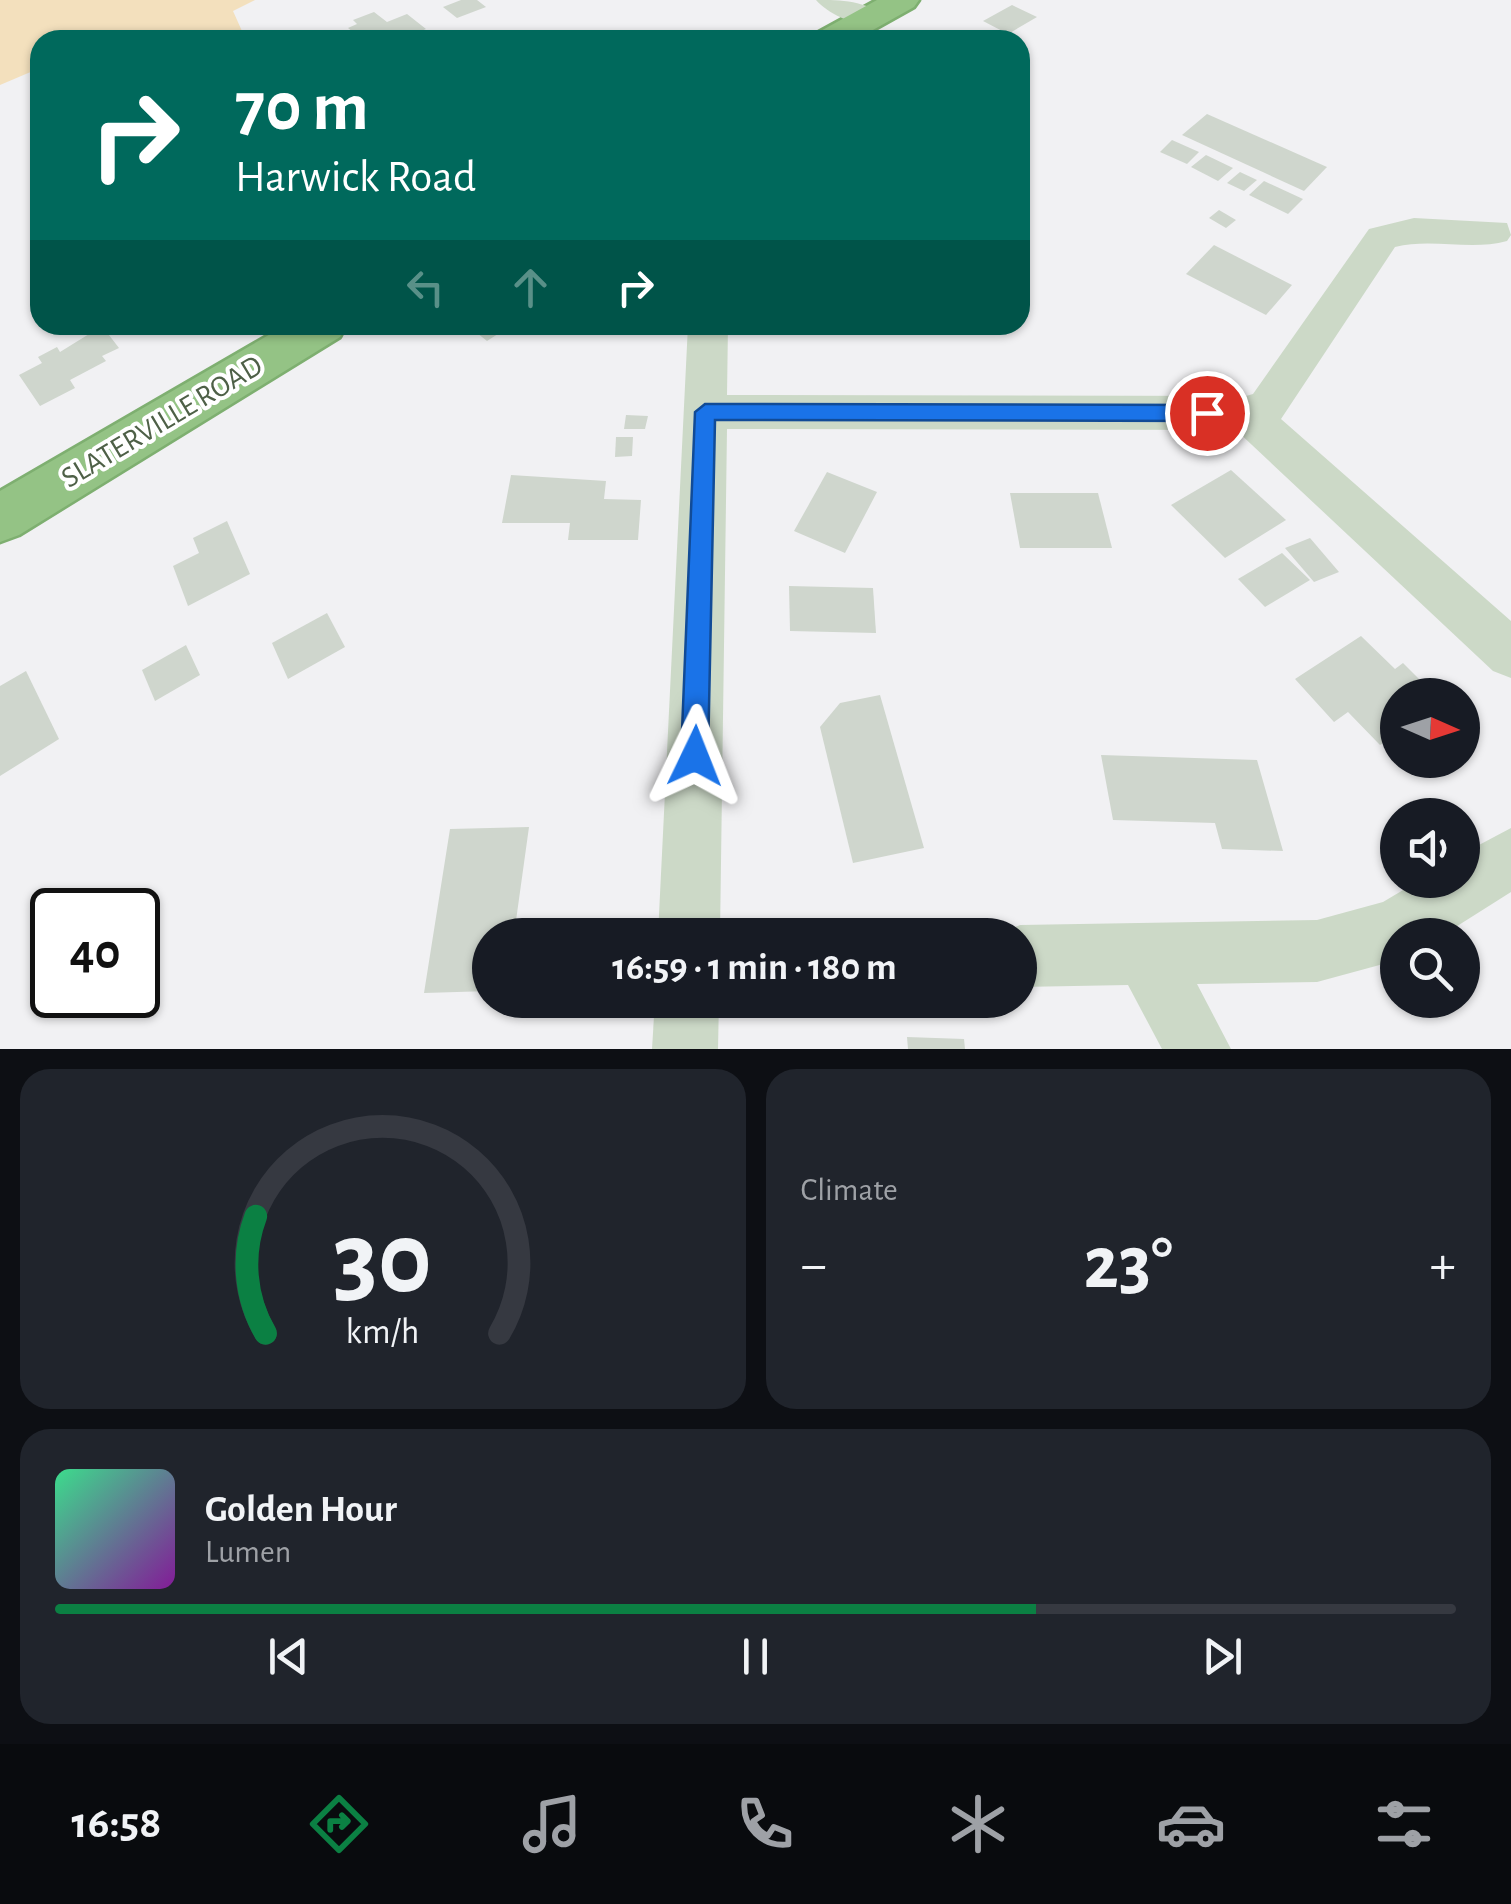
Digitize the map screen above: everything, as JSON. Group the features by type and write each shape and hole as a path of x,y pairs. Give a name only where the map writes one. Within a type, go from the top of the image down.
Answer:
{"highway":[{"path":"847,30 902,0"},
{"name":"SLATERVILLE ROAD","path":"0,519 306,335"}],"street":[{"path":"830,0 869,18"},
{"path":"705,412 1246,413 1268,406 1382,238 1414,230 1494,232"},
{"path":"690,918 708,335"},
{"path":"1246,413 1511,654"},
{"path":"1037,956 1316,951 1395,930 1511,858"},
{"path":"1145,954 1198,1049"},
{"path":"685,1049 686,1018"}],"shaded area":[{"path":"0,0 255,0 233,11 242,30 30,30 30,72 0,85"}],"building":[{"path":"461,0 477,0 486,7 457,18 443,7"},
{"path":"1012,5 1037,17 1015,30 1000,30 983,21"},
{"path":"374,12 387,22 407,14 426,29 350,30 348,28 357,24 353,20"},
{"path":"1207,114 1327,167 1304,191 1182,135"},
{"path":"1172,140 1199,152 1187,164 1160,152"},
{"path":"1206,155 1233,168 1218,181 1191,167"},
{"path":"1240,172 1257,180 1244,191 1227,183"},
{"path":"1264,181 1303,199 1288,214 1249,195"},
{"path":"1219,210 1236,220 1226,228 1209,218"},
{"path":"1214,245 1292,285 1266,315 1186,274"},
{"path":"87,335 109,335 119,348 102,356 106,361 70,380 75,388 40,406 19,375 42,363 38,357 57,347 60,352"},
{"path":"626,415 648,416 645,429 624,429"},
{"path":"616,437 633,437 632,456 615,457"},
{"path":"1231,470 1286,520 1225,558 1171,505"},
{"path":"827,472 877,492 845,553 794,531"},
{"path":"511,475 606,481 604,499 641,500 638,540 568,540 570,523 502,523"},
{"path":"1010,493 1098,493 1112,548 1020,548"},
{"path":"227,521 250,574 188,606 173,566 199,553 193,538"},
{"path":"1310,538 1339,572 1314,582 1285,548"},
{"path":"1282,553 1310,580 1265,607 1238,579"},
{"path":"789,586 873,588 876,633 790,631"},
{"path":"327,613 345,647 288,679 272,643"},
{"path":"1361,636 1395,669 1403,663 1418,678 1380,678 1380,745 1348,712 1334,722 1295,679"},
{"path":"186,645 200,675 155,701 142,670"},
{"path":"26,671 59,739 0,776 0,686"},
{"path":"880,695 924,848 853,863 820,727 840,703"},
{"path":"1101,755 1257,760 1283,851 1222,849 1215,823 1113,820"},
{"path":"529,827 516,918 472,918 472,992 424,993 450,829"},
{"path":"907,1037 964,1039 965,1049 908,1049"}],"route":[{"path":"695,756 705,412 1207,413"}]}
